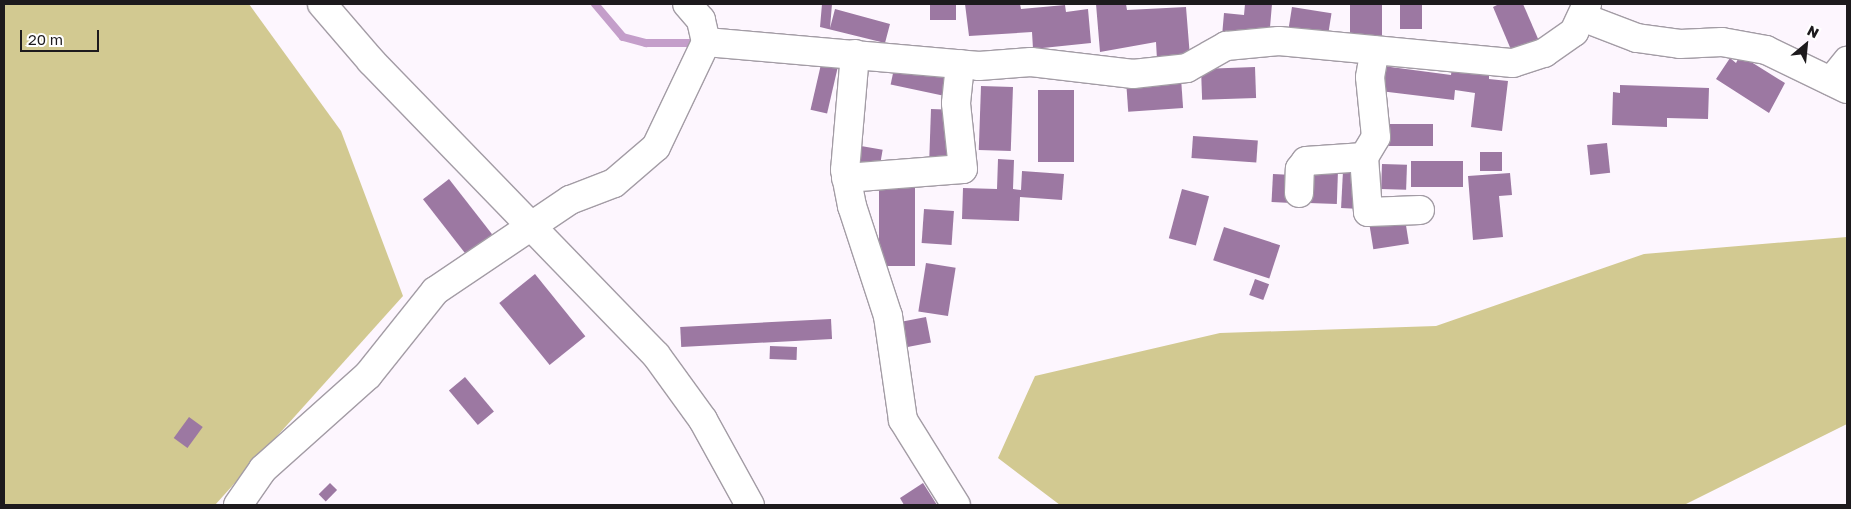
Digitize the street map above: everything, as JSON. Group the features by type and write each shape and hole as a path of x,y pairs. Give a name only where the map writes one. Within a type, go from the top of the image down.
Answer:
{"street":[{"path":"322,4 371,61 533,224 656,355 703,420 750,505"},
{"path":"238,505 263,469 368,375 435,291 570,200 614,183 656,147 706,42 701,20 687,4"},
{"path":"706,42 960,64 1031,62 1133,74 1187,68 1219,49 1270,42 1513,63 1551,48 1574,32 1584,11 1637,38 1680,44 1722,42 1766,50 1842,77"},
{"path":"1375,50 1370,77 1378,127 1364,157 1368,212 1420,210"},
{"path":"856,54 846,178 888,316 903,420 956,505"},
{"path":"846,178 963,169 956,103 960,64"},
{"path":"1299,193 1300,168 1306,161 1364,157"}],"shaded area":[{"path":"4,4 249,4 341,131 403,296 215,505 4,505"},
{"path":"1847,237 1847,424 1684,505 1060,505 998,458 1035,376 1220,333 1436,326 1644,254"}],"building":[{"path":"822,4 832,4 830,28 835,9 890,24 885,43 820,27"},
{"path":"930,4 956,4 956,20 930,20"},
{"path":"965,4 1020,4 1021,9 1065,5 1066,12 1088,9 1091,43 1033,49 1032,32 969,36"},
{"path":"1096,4 1126,4 1127,10 1186,7 1190,57 1157,60 1156,42 1100,52"},
{"path":"1245,4 1272,4 1269,39 1222,36 1224,13 1244,15"},
{"path":"1350,4 1382,4 1382,43 1350,43"},
{"path":"1400,4 1422,4 1422,29 1400,29"},
{"path":"1499,4 1523,4 1539,41 1512,52 1493,7"},
{"path":"1292,7 1332,13 1327,39 1288,33"},
{"path":"1740,55 1785,83 1769,113 1716,79 1730,58 1736,63"},
{"path":"822,60 839,64 827,114 811,110"},
{"path":"895,64 947,75 942,96 891,85"},
{"path":"1383,66 1451,75 1452,67 1489,72 1489,79 1508,81 1502,131 1471,127 1475,93 1455,90 1454,100 1380,91"},
{"path":"1255,67 1256,98 1202,100 1201,69"},
{"path":"1181,78 1183,108 1128,112 1126,82"},
{"path":"1620,85 1709,88 1708,119 1667,118 1667,127 1612,125 1613,92 1620,93"},
{"path":"981,86 1013,87 1011,151 979,150"},
{"path":"1038,90 1074,90 1074,162 1038,162"},
{"path":"931,109 958,110 956,164 929,163"},
{"path":"1383,124 1433,124 1433,146 1383,146"},
{"path":"1193,136 1258,141 1256,162 1191,158"},
{"path":"1607,143 1610,173 1590,175 1587,145"},
{"path":"861,146 883,150 878,174 857,171"},
{"path":"1480,152 1502,152 1502,171 1480,171"},
{"path":"998,159 1014,160 1013,189 1021,190 1022,171 1064,174 1062,200 1020,197 1019,221 962,219 963,188 997,189"},
{"path":"1411,161 1463,161 1463,187 1411,187"},
{"path":"1382,164 1407,165 1406,190 1381,189"},
{"path":"1310,170 1338,171 1337,204 1309,203"},
{"path":"1343,171 1362,172 1360,209 1341,208"},
{"path":"1510,173 1512,195 1499,196 1503,237 1473,240 1468,176"},
{"path":"1273,174 1293,175 1292,203 1272,202"},
{"path":"449,179 492,234 466,254 423,199"},
{"path":"879,187 915,187 915,266 879,266"},
{"path":"1182,189 1209,196 1196,246 1169,238"},
{"path":"924,209 954,211 952,245 922,243"},
{"path":"1405,219 1409,244 1373,249 1369,225"},
{"path":"1224,227 1280,245 1269,279 1213,260"},
{"path":"926,263 956,268 948,316 918,311"},
{"path":"535,274 585,336 550,365 499,303"},
{"path":"1255,279 1269,284 1263,300 1249,295"},
{"path":"926,317 931,343 895,350 890,324"},
{"path":"831,319 832,339 681,347 680,327"},
{"path":"770,346 797,347 797,360 770,359"},
{"path":"465,377 494,411 478,425 449,390"},
{"path":"189,417 203,427 187,448 174,438"},
{"path":"330,483 337,490 326,501 319,494"},
{"path":"923,483 937,505 904,505 900,498"}],"waterway":[{"path":"595,4 623,37 646,43 690,43"}]}
